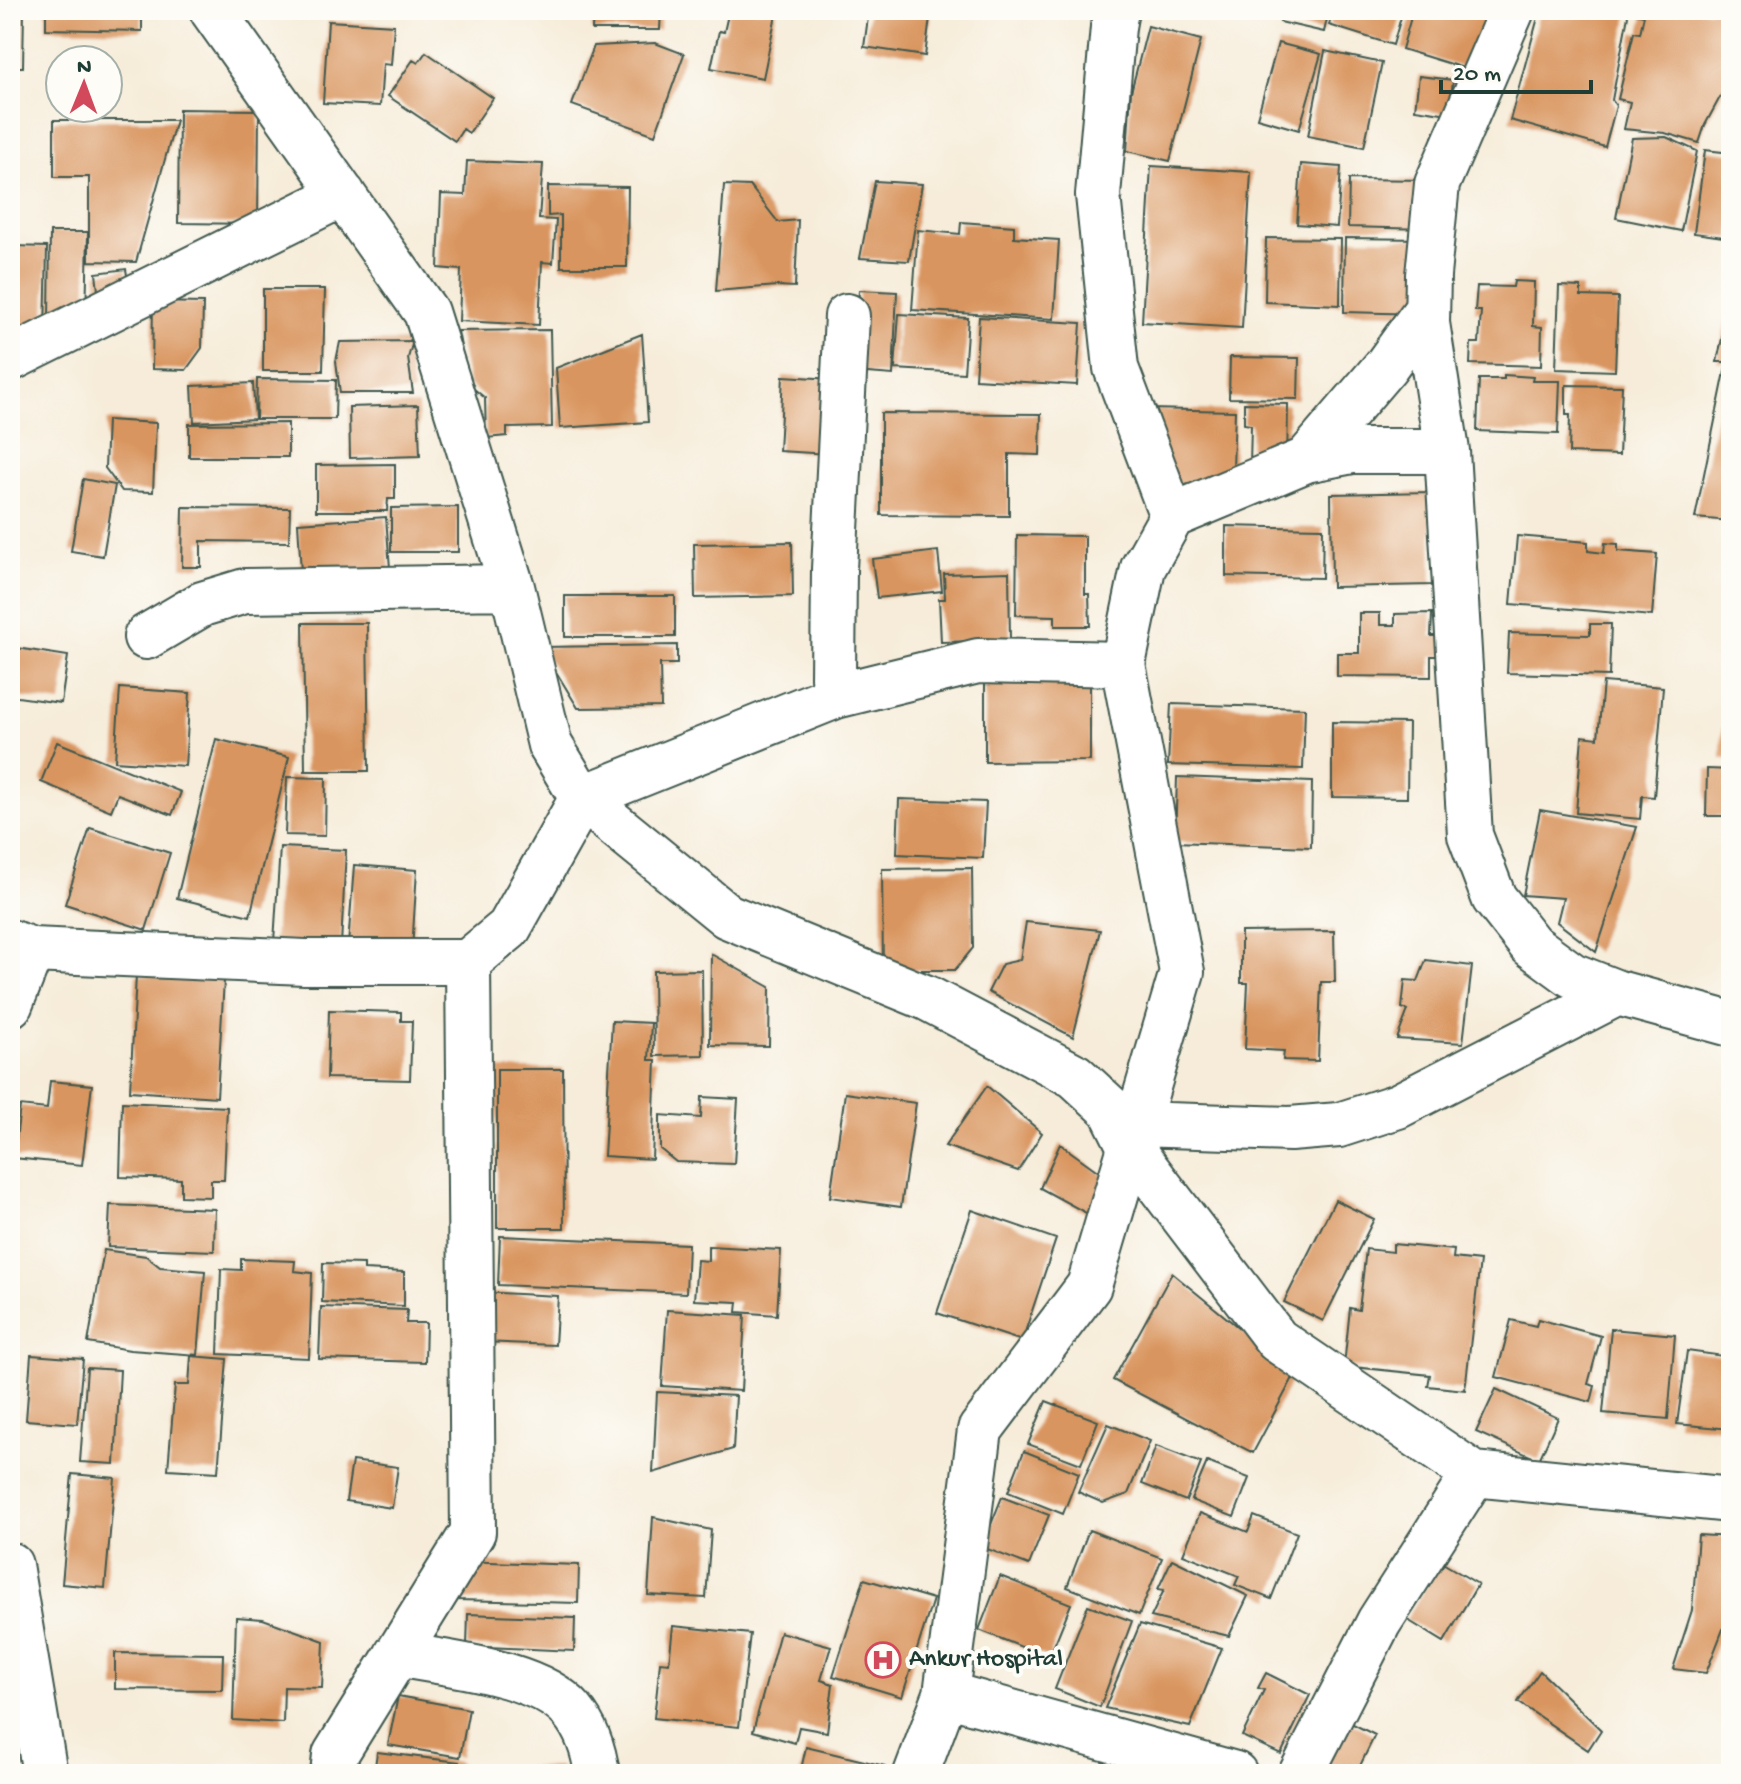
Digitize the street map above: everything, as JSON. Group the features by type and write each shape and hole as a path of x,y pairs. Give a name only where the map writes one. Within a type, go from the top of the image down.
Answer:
{"street":[{"path":"212,10 426,312 512,587 550,745 582,798 727,916 927,998 1075,1076 1134,1135 1277,1340 1474,1474 1731,1500"},
{"path":"1116,10 1098,195 1114,353 1116,368 1172,516"},
{"path":"1512,10 1437,184 1428,275 1431,361 1447,451 1470,835 1494,898 1531,945 1572,975 1618,993 1731,1024"},
{"path":"10,359 343,194"},
{"path":"1306,460 1386,366 1427,309"},
{"path":"836,696 833,677 834,569 847,316"},
{"path":"916,1774 946,1694 980,1430 1089,1286 1182,972 1123,664 1143,568 1172,516 1306,460 1353,451 1447,451"},
{"path":"146,637 202,604 245,591 512,587"},
{"path":"10,1005 21,946 305,962 468,962 509,928 582,798 836,696 978,661 1123,664"},
{"path":"333,1774 335,1755 473,1532 468,962"},
{"path":"1134,1135 1339,1125 1398,1106 1618,993"},
{"path":"1301,1774 1379,1622 1474,1474"},
{"path":"10,1565 45,1774"},
{"path":"397,1654 508,1676 544,1690 570,1709 585,1730 597,1774"},
{"path":"946,1694 1235,1774"}],"building":[{"path":"10,10 24,10 23,67 10,67"},
{"path":"46,10 142,10 142,31 46,29"},
{"path":"593,10 661,10 660,30 592,30"},
{"path":"729,10 777,10 763,78 711,68 719,31 724,32"},
{"path":"869,10 931,10 925,56 864,47"},
{"path":"1283,10 1329,10 1324,32 1280,22"},
{"path":"1333,10 1403,10 1393,45 1329,25"},
{"path":"1413,10 1489,10 1470,70 1402,49"},
{"path":"1540,10 1629,10 1612,100 1616,106 1605,147 1510,120"},
{"path":"1636,10 1731,10 1731,77 1705,125 1699,143 1665,133 1624,129 1630,102 1618,99 1634,32 1640,33 1644,15 1635,13"},
{"path":"328,21 394,25 391,65 383,64 380,106 323,103"},
{"path":"1148,26 1201,40 1170,161 1127,151 1131,92"},
{"path":"655,43 684,54 655,135 572,105 594,46"},
{"path":"1278,43 1321,54 1299,130 1257,118"},
{"path":"1325,51 1382,63 1364,147 1308,136"},
{"path":"426,52 493,98 469,133 463,129 455,141 388,96 413,60 418,63"},
{"path":"1419,76 1453,80 1449,114 1415,109"},
{"path":"179,109 259,110 258,224 178,223"},
{"path":"176,120 136,262 89,261 89,177 54,177 54,124"},
{"path":"1666,137 1697,151 1681,231 1616,218 1632,138"},
{"path":"1705,150 1731,153 1731,238 1694,233"},
{"path":"467,161 543,164 539,219 556,220 553,263 542,262 539,325 459,321 461,270 438,268 441,194 465,195"},
{"path":"1301,164 1341,167 1337,227 1297,224"},
{"path":"1151,166 1251,172 1242,328 1142,322"},
{"path":"1349,179 1428,180 1427,229 1348,227"},
{"path":"875,181 922,184 909,261 860,258"},
{"path":"724,185 750,186 778,222 798,220 795,287 716,291"},
{"path":"548,186 628,187 627,267 561,267 561,215 548,216"},
{"path":"961,222 1014,226 1014,237 1059,240 1054,319 912,310 918,230 960,234"},
{"path":"50,232 88,232 86,320 49,319"},
{"path":"1266,238 1341,239 1340,305 1265,302"},
{"path":"1345,238 1423,239 1422,314 1344,312"},
{"path":"13,246 47,247 45,333 11,332"},
{"path":"126,269 130,295 99,300 96,273"},
{"path":"1514,281 1534,282 1533,326 1542,327 1541,366 1470,364 1471,343 1479,343 1481,311 1475,311 1477,286 1513,287"},
{"path":"1559,286 1581,287 1581,296 1618,297 1615,371 1556,369"},
{"path":"263,289 325,289 323,371 263,371"},
{"path":"859,290 897,292 893,375 855,372"},
{"path":"1730,301 1731,521 1695,518 1727,362 1717,362"},
{"path":"153,302 203,303 202,348 186,370 152,369"},
{"path":"899,314 968,318 964,373 895,369"},
{"path":"979,317 1081,323 1077,385 975,379"},
{"path":"550,330 552,427 507,428 507,436 486,438 485,398 468,384 458,331"},
{"path":"642,334 648,422 560,428 556,368"},
{"path":"413,341 408,358 413,393 340,393 336,361 340,342"},
{"path":"1230,357 1299,358 1298,399 1229,398"},
{"path":"1504,375 1533,377 1532,381 1560,381 1558,434 1477,431 1479,379 1504,379"},
{"path":"783,376 833,379 829,454 779,451"},
{"path":"257,379 336,380 335,419 256,419"},
{"path":"253,383 255,419 194,422 192,386"},
{"path":"1566,385 1622,386 1619,455 1569,453 1570,415 1566,415"},
{"path":"1244,403 1288,404 1287,466 1250,465 1251,425 1244,424"},
{"path":"418,405 420,456 350,458 349,407"},
{"path":"1149,409 1235,411 1233,468 1201,485 1169,484"},
{"path":"881,413 1041,414 1040,455 1009,454 1009,516 881,515"},
{"path":"107,420 156,423 153,492 122,491 105,468"},
{"path":"288,423 288,457 189,457 189,424"},
{"path":"395,464 395,499 388,499 387,511 316,511 316,465"},
{"path":"83,479 115,485 103,556 71,551"},
{"path":"1431,492 1432,585 1332,587 1331,494"},
{"path":"183,507 290,508 289,542 201,541 201,567 182,567"},
{"path":"458,507 458,552 391,552 391,508"},
{"path":"386,517 391,581 302,588 298,523"},
{"path":"1226,526 1323,528 1322,578 1226,576"},
{"path":"1017,535 1085,536 1085,594 1089,594 1090,626 1055,626 1055,616 1016,615"},
{"path":"1517,536 1588,542 1588,551 1604,553 1605,543 1618,544 1618,551 1657,554 1652,616 1511,604"},
{"path":"792,542 793,596 695,598 694,544"},
{"path":"938,551 942,591 877,598 872,559"},
{"path":"1009,572 1010,640 941,642 939,599 945,599 944,574"},
{"path":"565,596 675,596 675,637 565,637"},
{"path":"1359,613 1380,613 1380,625 1395,625 1395,614 1432,613 1431,636 1449,636 1449,656 1431,656 1431,677 1337,676 1337,653 1359,653"},
{"path":"303,623 367,623 369,771 305,771"},
{"path":"1590,624 1611,624 1609,676 1507,673 1509,633 1590,635"},
{"path":"1726,643 1731,643 1731,681 1727,680"},
{"path":"677,645 677,664 660,664 661,707 578,708 541,647"},
{"path":"10,647 68,656 61,703 10,696"},
{"path":"1090,675 1090,761 985,762 985,683 1042,683"},
{"path":"1603,682 1663,687 1654,797 1642,796 1640,819 1576,813 1582,736 1598,738"},
{"path":"120,688 190,693 185,766 115,761"},
{"path":"1726,689 1731,689 1731,719 1723,718"},
{"path":"1171,704 1305,708 1303,769 1168,765"},
{"path":"1332,722 1408,723 1407,798 1332,797"},
{"path":"1722,727 1731,728 1731,758 1721,758"},
{"path":"216,739 289,757 250,916 177,898"},
{"path":"57,742 181,792 172,815 118,794 111,811 41,782"},
{"path":"1707,769 1731,770 1731,816 1706,816"},
{"path":"287,777 326,778 325,836 285,835"},
{"path":"1177,777 1312,782 1311,847 1175,842"},
{"path":"899,799 986,802 983,858 897,854"},
{"path":"1540,810 1637,827 1596,952 1557,922 1563,898 1523,895"},
{"path":"90,828 170,853 146,930 65,904"},
{"path":"280,847 346,850 341,945 274,942"},
{"path":"354,865 417,870 412,950 348,946"},
{"path":"972,868 973,948 955,970 883,970 882,869"},
{"path":"1026,922 1100,930 1073,1037 988,992 1002,964 1020,960"},
{"path":"1334,931 1335,982 1321,982 1318,1061 1283,1060 1284,1051 1245,1049 1248,983 1241,983 1241,932"},
{"path":"711,954 770,987 769,1046 710,1045"},
{"path":"1426,960 1472,966 1463,1043 1397,1039 1408,1010 1402,1008 1405,980 1418,981"},
{"path":"702,970 703,1055 654,1056 653,971"},
{"path":"136,975 224,980 217,1097 130,1091"},
{"path":"329,1010 401,1012 401,1021 412,1021 410,1080 327,1078"},
{"path":"612,1021 651,1023 649,1060 656,1060 652,1159 604,1156"},
{"path":"497,1069 563,1069 564,1228 497,1228"},
{"path":"50,1081 92,1085 82,1165 14,1158 20,1106 47,1109"},
{"path":"987,1086 1042,1133 1018,1171 945,1146"},
{"path":"845,1093 916,1103 901,1207 830,1197"},
{"path":"702,1097 738,1099 734,1164 676,1162 660,1149 660,1115 701,1118"},
{"path":"122,1102 227,1107 224,1180 211,1180 211,1197 181,1196 181,1179 120,1177"},
{"path":"1060,1144 1117,1185 1097,1219 1040,1188"},
{"path":"1335,1200 1374,1219 1323,1321 1284,1302"},
{"path":"110,1205 215,1209 214,1251 108,1247"},
{"path":"972,1210 1056,1239 1022,1341 937,1313"},
{"path":"500,1236 688,1244 686,1293 498,1285"},
{"path":"1393,1244 1454,1250 1453,1258 1480,1261 1465,1390 1428,1386 1430,1375 1344,1366 1350,1308 1359,1310 1366,1249 1393,1252"},
{"path":"708,1246 781,1250 777,1315 737,1312 738,1302 694,1300 697,1260 708,1261"},
{"path":"104,1250 146,1256 160,1267 205,1271 198,1355 130,1350 88,1343"},
{"path":"241,1259 295,1261 294,1271 312,1273 309,1358 218,1354 221,1269 241,1270"},
{"path":"323,1263 364,1264 364,1270 404,1272 404,1306 322,1302"},
{"path":"1172,1273 1295,1374 1253,1453 1113,1380"},
{"path":"480,1292 558,1296 555,1345 483,1342"},
{"path":"321,1307 407,1310 406,1323 426,1323 425,1362 319,1359"},
{"path":"667,1310 745,1315 741,1391 662,1386"},
{"path":"1538,1319 1601,1336 1588,1384 1595,1386 1591,1402 1496,1377 1511,1320 1536,1326"},
{"path":"1611,1329 1675,1335 1668,1419 1603,1413"},
{"path":"1687,1351 1731,1357 1731,1429 1677,1424"},
{"path":"31,1355 83,1359 77,1424 26,1420"},
{"path":"191,1356 227,1359 218,1472 168,1469 175,1385 189,1385"},
{"path":"87,1368 120,1370 115,1464 80,1462"},
{"path":"1496,1389 1558,1418 1539,1460 1476,1432"},
{"path":"657,1392 736,1396 733,1449 653,1473"},
{"path":"1046,1401 1098,1421 1081,1464 1028,1444"},
{"path":"1108,1424 1150,1441 1128,1494 1103,1503 1078,1492"},
{"path":"1156,1446 1201,1463 1186,1501 1142,1484"},
{"path":"1024,1451 1079,1473 1063,1514 1008,1492"},
{"path":"352,1461 398,1467 392,1508 346,1501"},
{"path":"1207,1462 1249,1478 1234,1517 1191,1500"},
{"path":"72,1474 115,1478 105,1588 62,1584"},
{"path":"1002,1497 1049,1515 1029,1565 982,1547"},
{"path":"1200,1513 1248,1532 1254,1516 1297,1533 1271,1599 1235,1585 1239,1576 1183,1554"},
{"path":"653,1517 711,1530 706,1598 648,1595"},
{"path":"1089,1530 1162,1558 1139,1615 1067,1587"},
{"path":"1698,1535 1731,1537 1725,1624 1706,1673 1673,1669 1692,1610"},
{"path":"1172,1559 1248,1596 1229,1636 1151,1617 1164,1590 1158,1589"},
{"path":"459,1561 579,1565 578,1603 457,1600"},
{"path":"1441,1562 1478,1584 1444,1642 1406,1619"},
{"path":"1000,1576 1071,1604 1049,1658 979,1630"},
{"path":"864,1579 933,1599 902,1697 833,1676"},
{"path":"1088,1605 1132,1621 1100,1707 1055,1689"},
{"path":"468,1614 575,1618 574,1651 467,1646"},
{"path":"236,1617 263,1619 324,1641 322,1688 284,1687 283,1723 233,1720"},
{"path":"1140,1624 1222,1648 1190,1727 1105,1708"},
{"path":"673,1626 750,1634 739,1727 654,1718 660,1662 669,1663"},
{"path":"780,1632 831,1646 821,1680 833,1684 827,1732 799,1727 795,1743 753,1731"},
{"path":"115,1653 223,1654 222,1690 115,1689"},
{"path":"1540,1671 1601,1730 1588,1750 1518,1702"},
{"path":"1266,1673 1310,1695 1281,1754 1242,1736 1264,1690 1258,1688"},
{"path":"398,1696 469,1709 460,1757 388,1745"},
{"path":"1339,1717 1375,1735 1356,1774 1311,1774"},
{"path":"806,1747 885,1766 883,1774 800,1774"},
{"path":"377,1752 459,1762 458,1774 374,1774"},
{"path":"525,1767 561,1767 561,1774 524,1774"}],"place":[{"name":"Ankur Hospital","path":"883,1660"}]}
